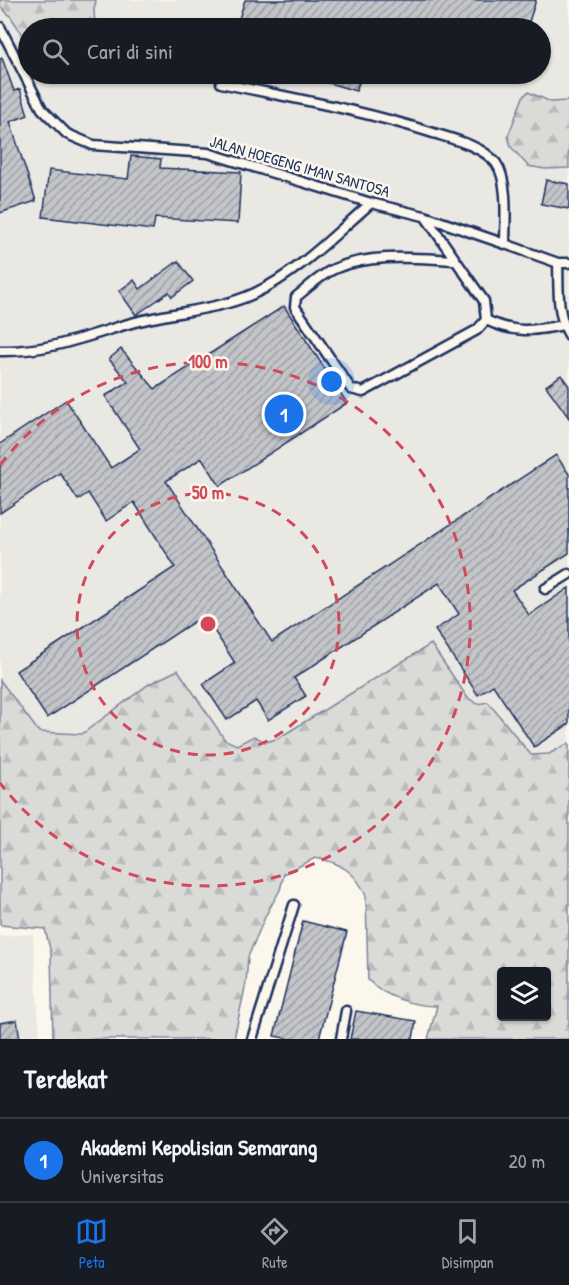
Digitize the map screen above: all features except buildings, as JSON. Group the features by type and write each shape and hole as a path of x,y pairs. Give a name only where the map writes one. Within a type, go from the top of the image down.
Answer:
{"lane":[{"name":"JALAN HOEGENG IMAN SANTOSA","path":"0,27 18,62"},
{"name":"JALAN HOEGENG IMAN SANTOSA","path":"29,84 42,109 67,134 93,145 208,153 424,216 558,263 569,263"},
{"path":"226,84 380,116 460,142 487,154 498,165 504,188 505,244"},
{"path":"0,351 19,352 54,347 129,323 204,308 251,295 287,275 371,202"},
{"path":"424,216 484,301 486,320 477,330 363,392 351,389 295,307 296,297 332,270 354,262 400,258 455,260"},
{"path":"558,263 559,307 563,325 569,335"},
{"path":"486,320 517,331 536,331 563,325"},
{"path":"545,589 569,574"},
{"path":"252,1039 294,905"},
{"path":"341,1039 346,1011"}],"shaded area":[{"path":"0,0 569,0 569,848 0,778"},
{"path":"33,934 40,1039 0,1039 0,936"}],"green space":[{"path":"0,0 96,0 94,18 18,18 18,28 0,6"},
{"path":"528,92 551,102 566,101 569,98 569,168 545,169 528,166 511,147 508,136 523,97"},
{"path":"431,644 467,697 477,704 488,702 531,755 549,754 569,743 569,1039 428,1039 437,1006 418,1004 391,996 368,980 366,896 352,874 339,865 315,858 284,874 280,890 266,915 248,957 246,983 234,1039 53,1039 51,953 45,929 0,925 0,680 39,732 82,734 149,684 178,670 225,740 237,745 254,736 265,742 277,739"}],"place":[{"name":"Akademi Kepolisian Semarang","path":"284,414"}]}
